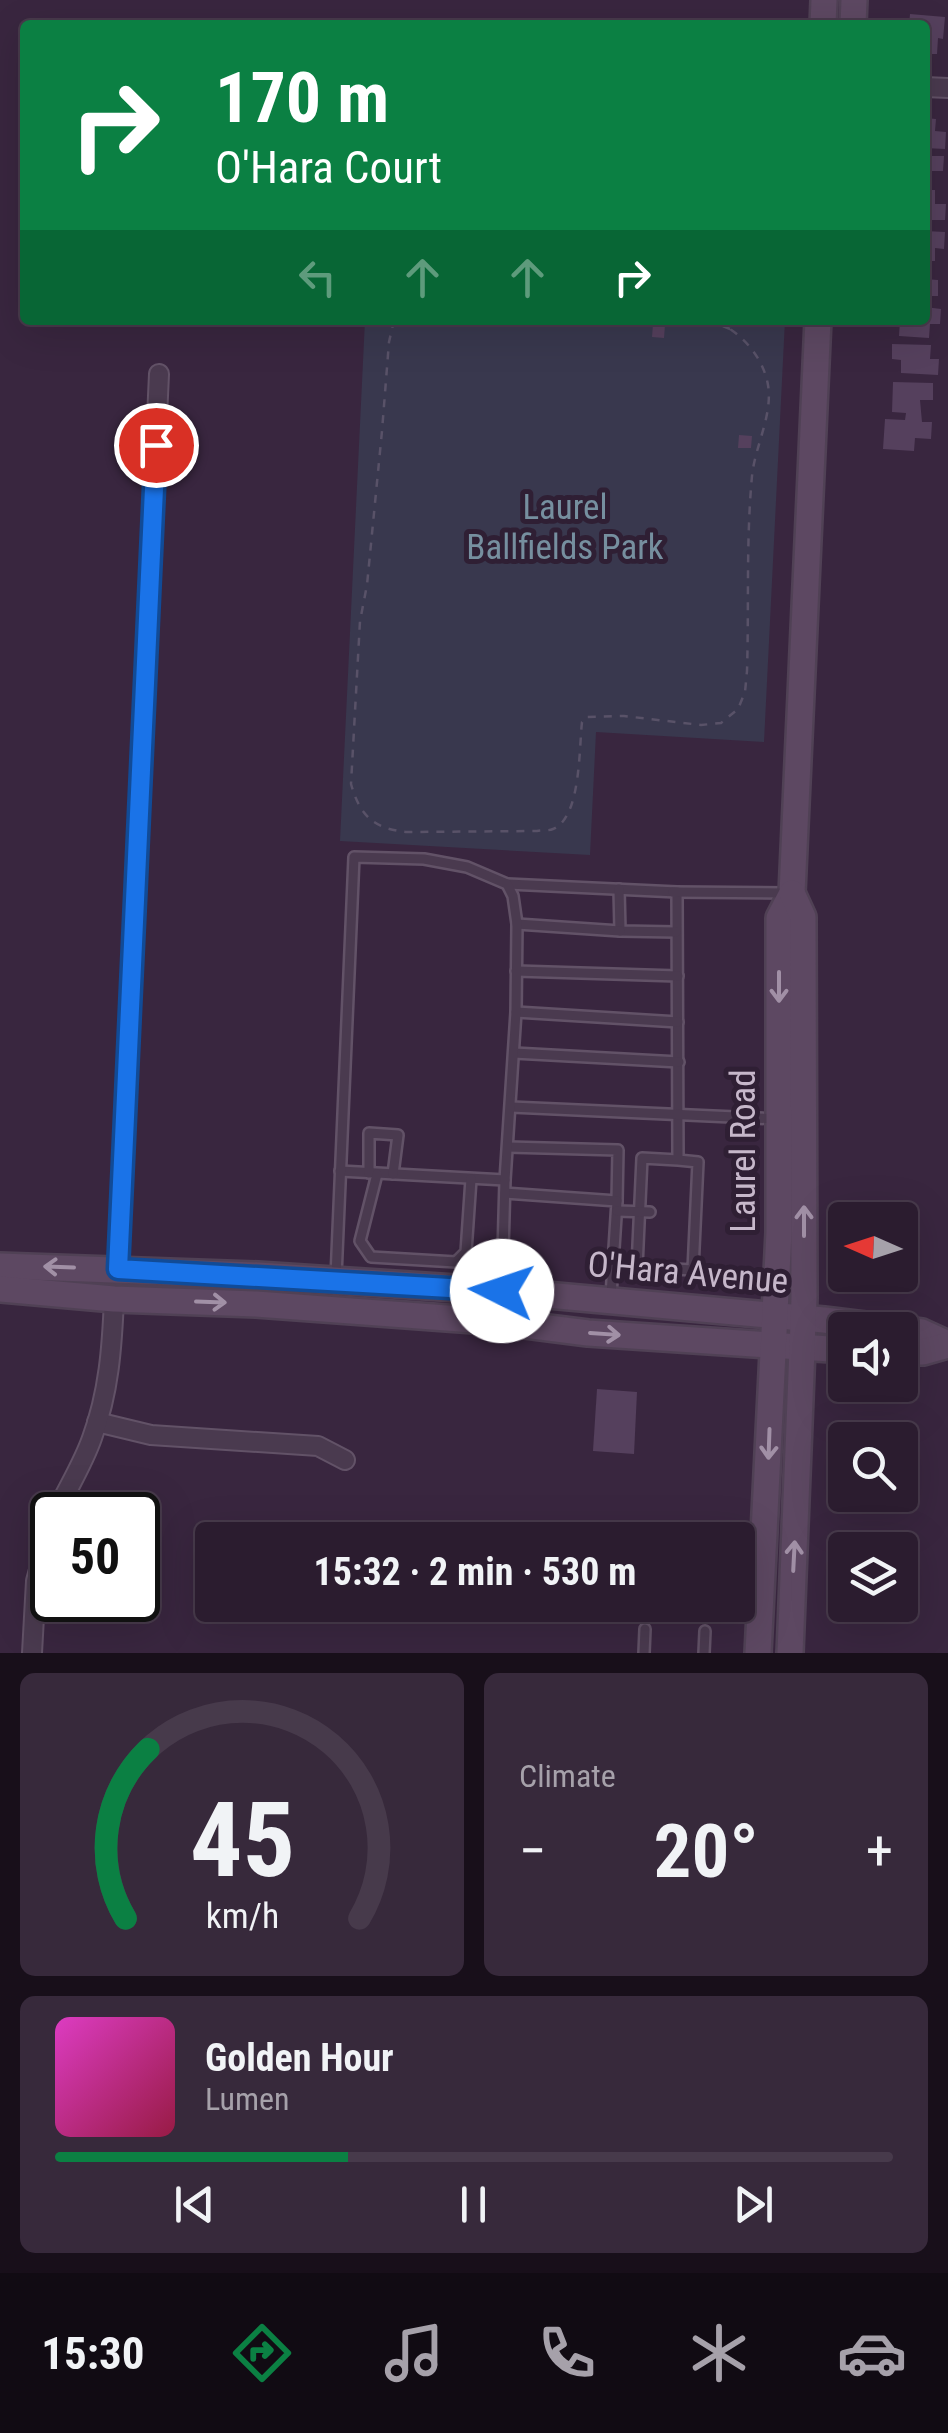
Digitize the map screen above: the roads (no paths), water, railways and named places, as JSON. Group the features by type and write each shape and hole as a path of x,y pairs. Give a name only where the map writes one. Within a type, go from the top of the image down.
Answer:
{"main road":[{"name":"Laurel Road","path":"758,1653 778,1232 779,918 792,893 818,325"},
{"name":"Laurel Road","path":"790,1653 803,1348 803,917 792,893"},
{"name":"O'Hara Avenue","path":"0,1266 502,1291 922,1332 948,1344"},
{"name":"O'Hara Avenue","path":"0,1289 114,1299 313,1308 828,1349"},
{"name":"O'Hara Avenue","path":"918,1352 948,1344"}],"street":[{"path":"118,1269 159,374"},
{"path":"67,1492 92,1441 104,1402 114,1299"},
{"path":"98,1422 152,1435 318,1446 345,1460"},
{"path":"32,1653 34,1622"}],"lane":[{"path":"336,1280 354,857 467,867 508,884 792,893"},
{"path":"502,1291 516,1012 517,924 508,884"},
{"path":"620,889 620,931"},
{"path":"673,892 677,892 678,1160"},
{"path":"517,924 676,932"},
{"path":"516,971 678,976"},
{"path":"516,1012 678,1022"},
{"path":"514,1053 679,1062"},
{"path":"511,1107 779,1119"},
{"path":"393,1174 398,1136 369,1134 373,1173 360,1241 371,1256 456,1262 466,1252 471,1179"},
{"path":"508,1147 618,1150 611,1302"},
{"path":"642,1158 678,1160 698,1162 693,1270 637,1266 643,1241 642,1158"},
{"path":"340,1172 505,1180"},
{"path":"681,1190 697,1191"},
{"path":"505,1193 644,1212"},
{"path":"681,1213 696,1213"},
{"path":"680,1242 694,1243"},
{"path":"644,1653 645,1629"},
{"path":"704,1653 705,1632"}],"park label":[{"name":"Laurel Ballfields Park","path":"565,527"}]}
